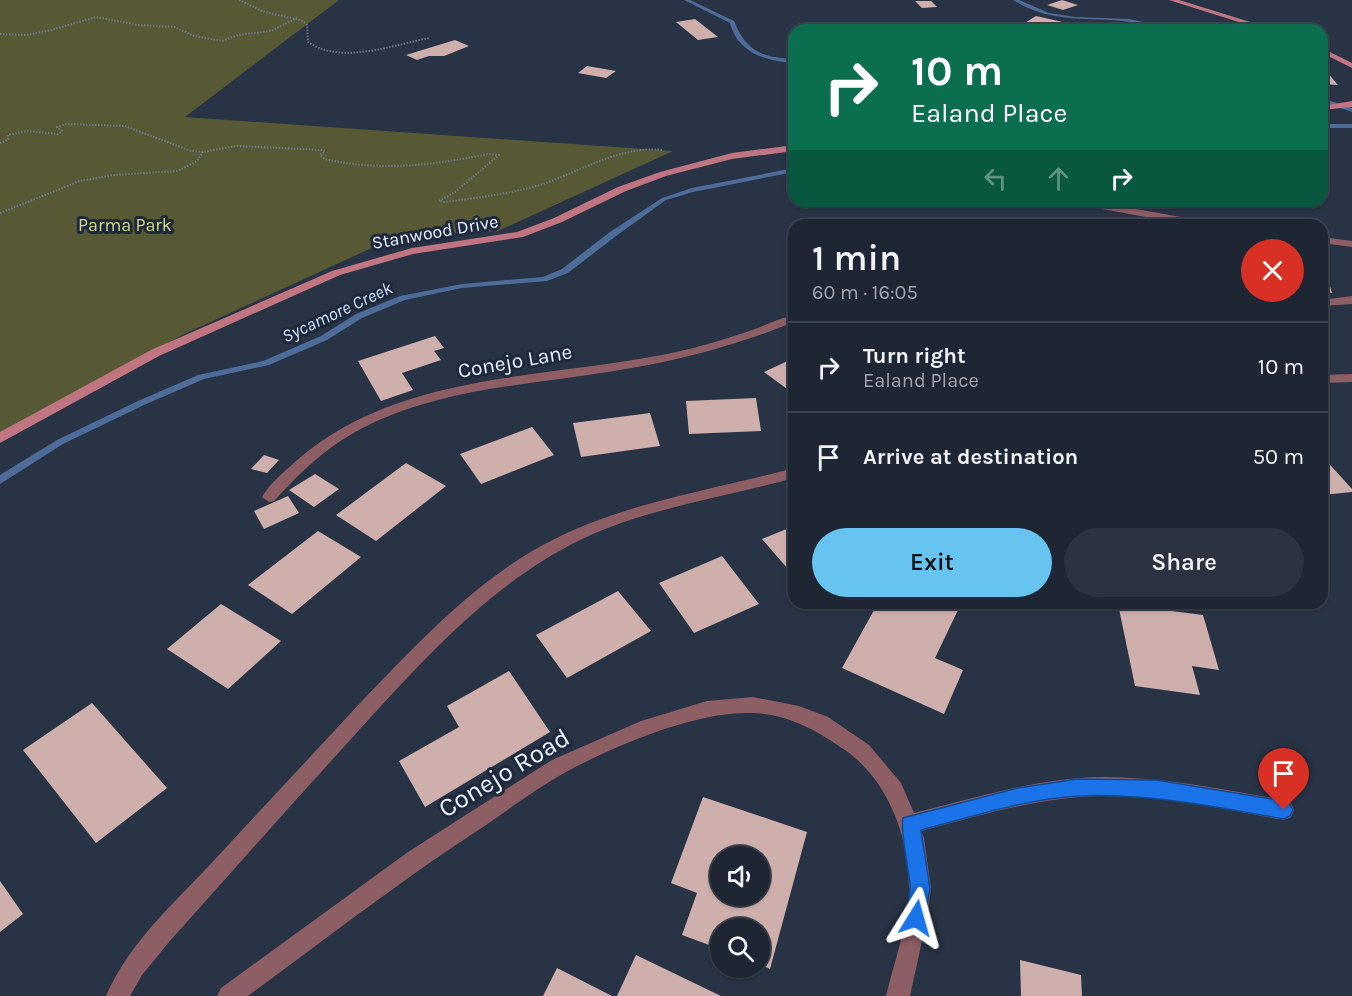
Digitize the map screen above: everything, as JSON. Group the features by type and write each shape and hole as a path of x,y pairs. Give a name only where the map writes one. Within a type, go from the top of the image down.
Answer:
{"main road":[{"path":"1172,0 1252,24"},
{"path":"1328,53 1352,66"},
{"path":"1328,107 1352,104"},
{"name":"Stanwood Drive","path":"0,438 69,398 155,353 336,273 412,251 519,235 622,189 673,171 732,156 788,149"}],"street":[{"path":"1108,207 1175,219"},
{"path":"1328,241 1352,244"},
{"path":"1328,302 1352,300"},
{"name":"Conejo Lane","path":"269,497 315,452 349,430 385,412 423,400 528,378 648,362 705,350 788,320"},
{"path":"1328,379 1352,378"},
{"path":"118,996 142,957 320,759 449,623 498,582 549,549 602,524 657,506 747,487 788,474"},
{"name":"Conejo Road","path":"229,996 416,859 560,766 641,729 706,709 753,705 799,714 821,723 862,751 894,790 914,838 920,889 916,918 898,996"},
{"path":"910,824 1018,796 1077,788 1156,789 1284,810"}],"path":[{"path":"239,0 262,11 297,18 306,23 310,45 335,51 363,51 429,38"},
{"path":"0,34 25,35 96,17 138,25 175,27 194,36 222,41 238,35 271,31 297,18"},
{"path":"0,142 8,140 8,135 17,131 58,134 62,131 57,126 66,124 114,125 174,143 187,150 203,152 236,146 280,150 314,149 325,150 321,157 331,161 403,169 489,154 499,155 455,192 439,201 444,202 513,192 560,178 626,151 655,149 666,151 673,171"},
{"path":"0,213 69,184 117,175 159,174 182,170 198,161 203,152"}],"green space":[{"name":"Parma Park","path":"0,0 339,0 185,117 673,151 498,231 398,236 182,335 0,437"}],"building":[{"path":"1062,0 1078,5 1063,10 1047,5"},
{"path":"915,1 931,1 937,7 922,8"},
{"path":"1036,16 1067,23 1065,24 1023,24"},
{"path":"695,19 718,37 698,40 676,22"},
{"path":"455,40 469,46 444,56 429,56 417,60 406,55"},
{"path":"587,66 616,71 606,78 578,73"},
{"path":"1328,73 1338,85 1328,84"},
{"path":"1328,280 1332,293 1328,292"},
{"path":"435,336 444,348 434,351 441,360 402,373 413,390 381,401 358,361"},
{"path":"788,361 788,390 764,372"},
{"path":"756,398 761,431 689,434 686,401"},
{"path":"650,413 660,446 581,457 573,423"},
{"path":"532,427 554,455 481,484 460,454"},
{"path":"264,455 279,460 267,473 251,469"},
{"path":"406,463 446,486 376,541 336,515"},
{"path":"1328,463 1352,489 1352,492 1328,494"},
{"path":"315,474 339,489 314,507 289,490"},
{"path":"288,496 299,513 264,529 254,511"},
{"path":"788,528 788,569 762,539"},
{"path":"318,531 361,557 292,614 248,585"},
{"path":"722,556 759,604 694,633 659,583"},
{"path":"618,591 651,631 567,678 536,635"},
{"path":"221,604 281,641 228,689 167,649"},
{"path":"875,609 958,610 935,658 963,670 944,714 842,668"},
{"path":"1119,609 1157,609 1203,615 1219,670 1192,666 1200,695 1135,686"},
{"path":"509,671 550,732 425,807 399,761 459,727 447,706"},
{"path":"92,703 167,788 96,843 23,750"},
{"path":"703,797 807,832 770,969 770,918 710,918 710,945 682,935 697,893 671,883"},
{"path":"0,881 23,914 0,932"},
{"path":"636,955 721,996 617,996"},
{"path":"1020,960 1081,975 1082,996 1021,996"},
{"path":"557,968 612,996 543,996"}],"waterway":[{"path":"686,0 732,22 740,40 755,52 788,61"},
{"path":"1015,0 1048,14 1075,18 1128,20 1150,24"},
{"path":"1328,102 1352,110"},
{"name":"Sycamore Creek","path":"1328,126 1352,126"},
{"name":"Sycamore Creek","path":"0,480 60,442 201,377 266,363 324,338 359,316 403,298 462,286 544,279 565,271 664,199 692,190 788,171"}],"route":[{"path":"916,918 920,889 914,838 910,824 1018,796 1077,788 1156,789 1284,810"}]}
